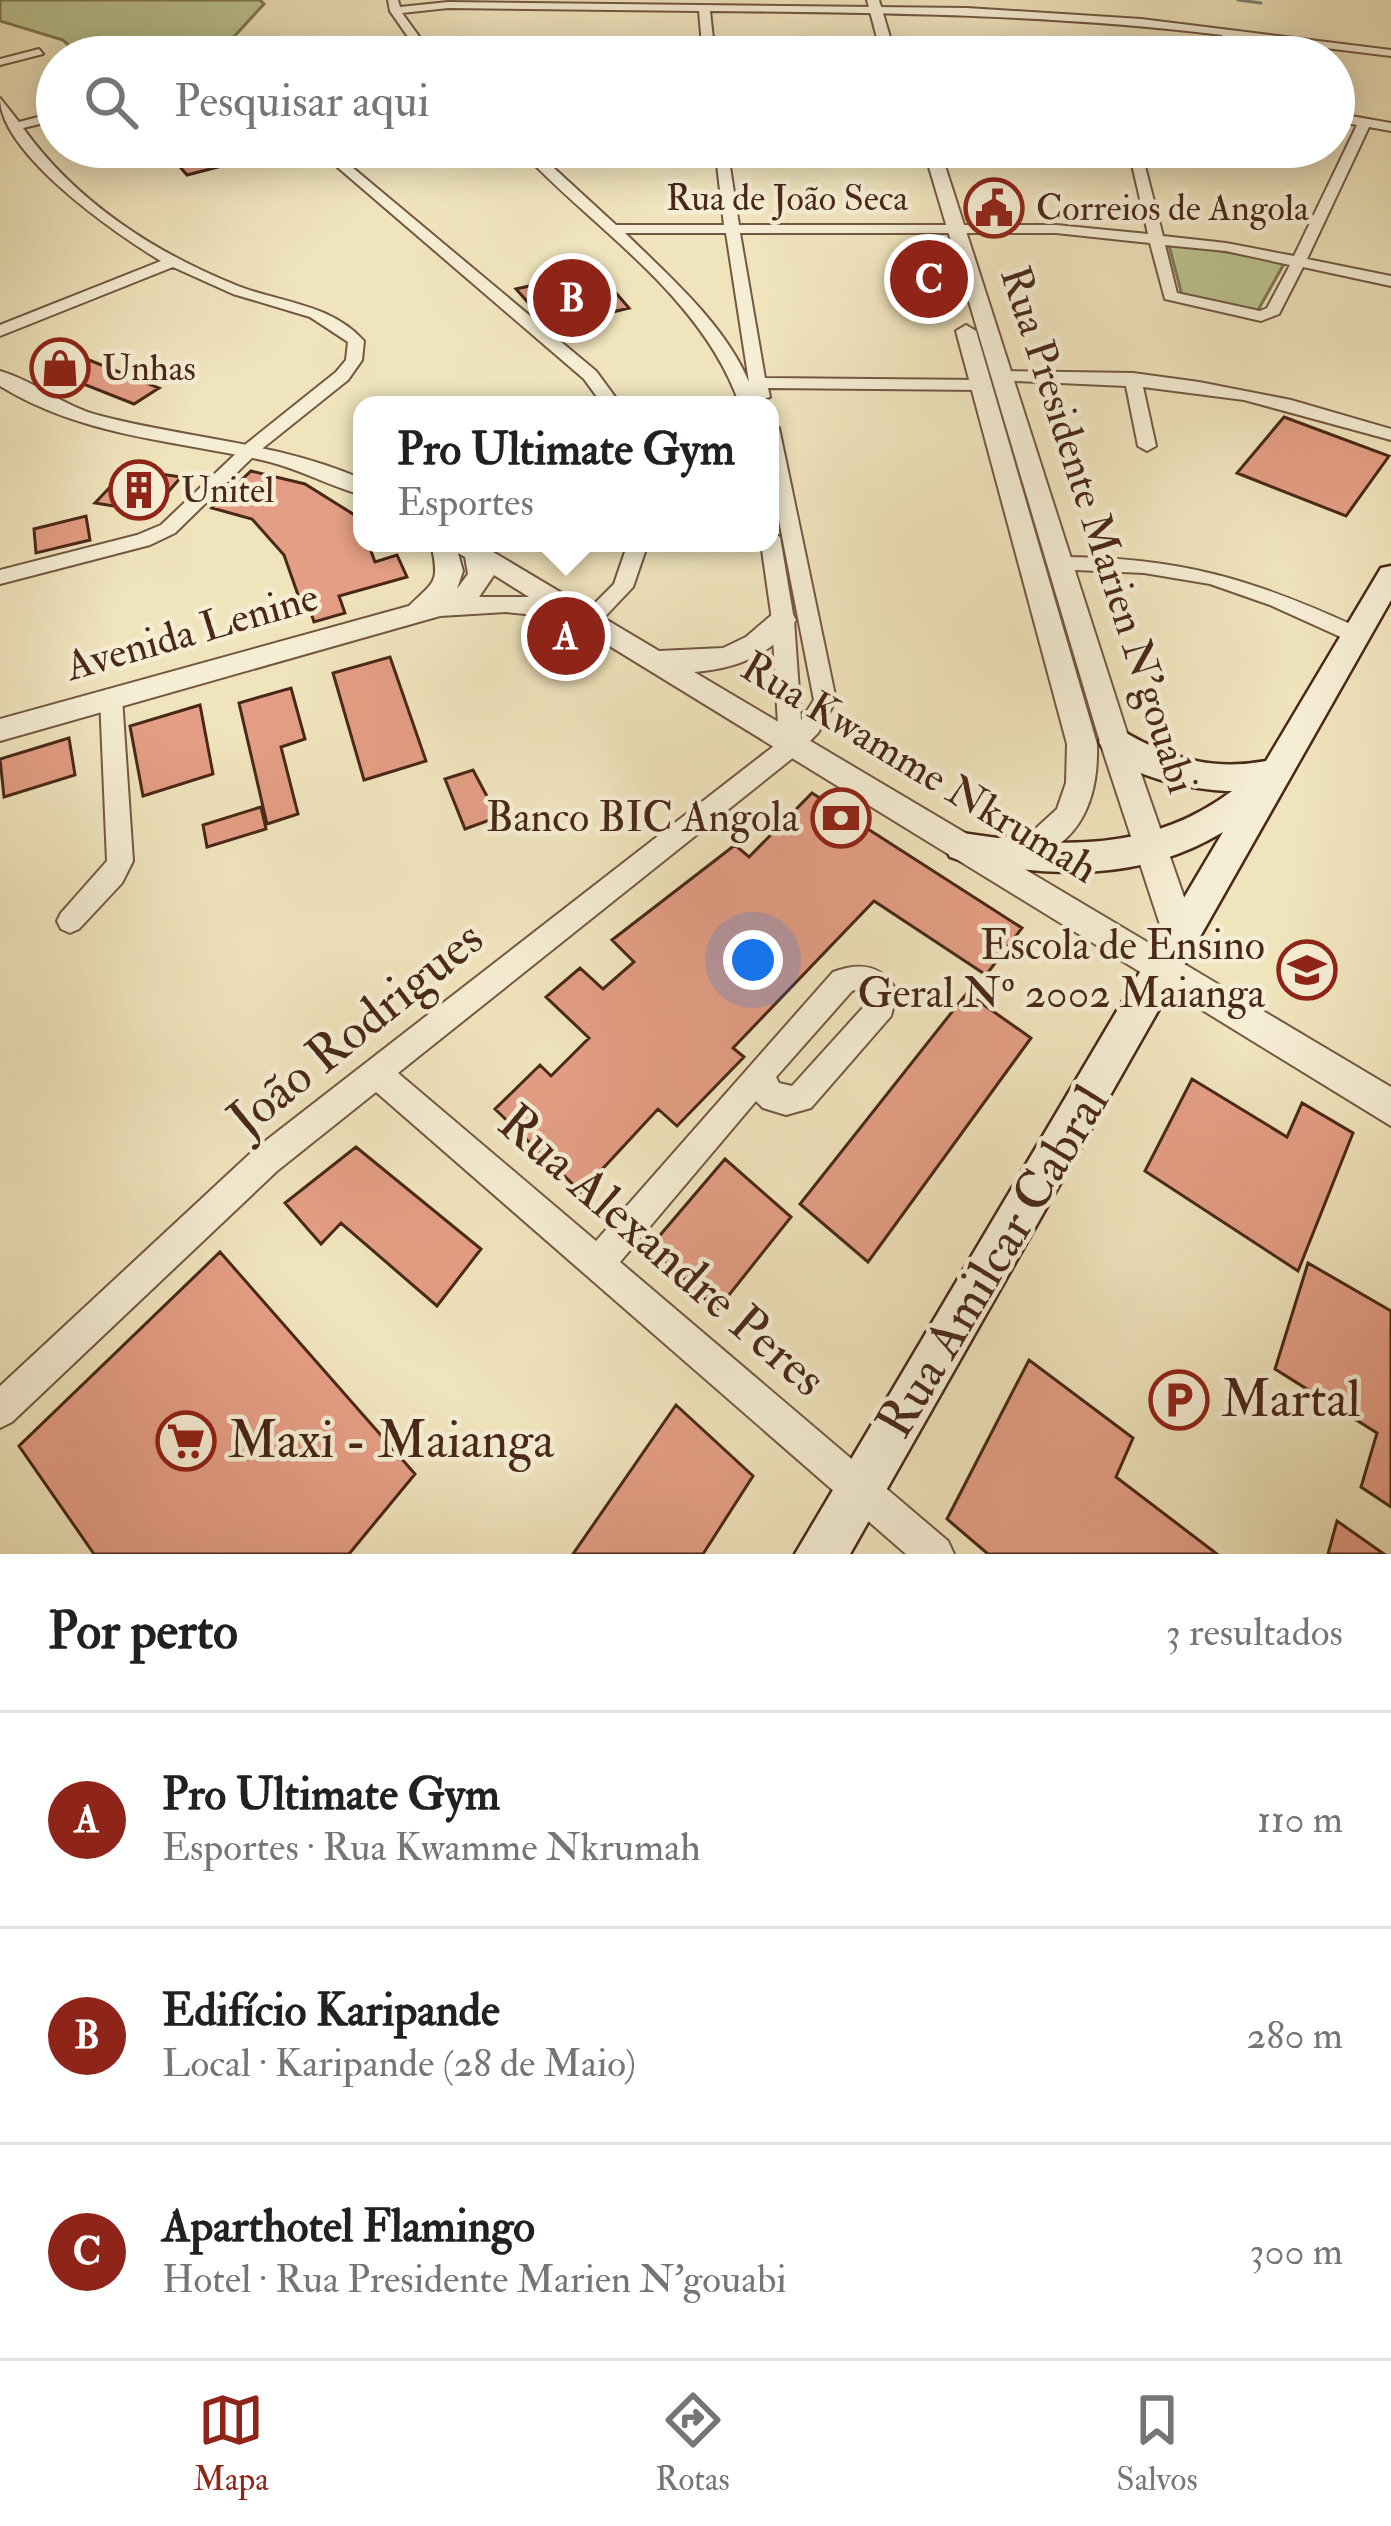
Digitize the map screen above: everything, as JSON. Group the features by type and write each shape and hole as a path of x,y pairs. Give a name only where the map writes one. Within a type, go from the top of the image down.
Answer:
{"main road":[{"name":"Rua Amilcar Cabral","path":"821,1554 1391,575"},
{"path":"1115,742 1168,771 1197,779 1247,779 1280,771"},
{"path":"962,848 1063,860 1153,851 1192,837 1280,771"}],"street":[{"path":"411,36 394,5 881,4 1260,36"},
{"path":"881,4 886,36"},
{"path":"881,4 895,36"},
{"path":"704,7 707,36"},
{"path":"1227,32 1228,36"},
{"path":"1355,48 1391,52"},
{"path":"0,62 36,53"},
{"path":"0,138 7,118 36,150"},
{"path":"1355,120 1391,127"},
{"path":"1355,143 1365,122"},
{"path":"0,577 156,536 184,518 251,448 342,376 354,360 356,341 325,315 240,292 172,262 74,193 52,168"},
{"path":"345,168 590,375 605,396"},
{"path":"546,168 698,320 759,396"},
{"path":"724,168 746,324 750,396"},
{"name":"Rua Presidente Marien N'gouabi","path":"922,168 946,227 992,381 1082,744 1085,777 1073,816 1038,843 962,848"},
{"name":"Rua Presidente Marien N'gouabi","path":"935,168 946,227"},
{"path":"1139,168 1173,299 1255,316 1273,311 1343,168"},
{"name":"Rua de João Seca","path":"611,229 946,227 1154,237 1391,281"},
{"path":"0,331 172,262"},
{"path":"698,320 730,333 746,324"},
{"path":"0,377 66,414 107,426 304,460 353,484"},
{"path":"1133,378 1147,446"},
{"path":"752,384 1133,378 1262,395 1391,435"},
{"name":"Rua Presidente Marien N'gouabi","path":"992,381 1060,564 1153,851 1173,955"},
{"name":"João Rodrigues","path":"0,1410 233,1190 791,743 825,700 779,473"},
{"name":"Avenida Lenine","path":"407,615 442,596 450,572 445,552"},
{"name":"Avenida Lenine","path":"0,730 466,596 482,575 470,552"},
{"name":"Rua Kwamme Nkrumah","path":"475,552 962,848 1173,955 1391,1108"},
{"path":"407,615 524,603 591,619 622,587 635,552"},
{"path":"772,552 783,620 791,743"},
{"path":"1060,564 1124,563 1207,573 1353,634"},
{"path":"655,659 694,664 732,660 762,643 783,620"},
{"path":"70,920 113,875 120,861 111,698"},
{"path":"598,1263 761,1073 843,981 872,980 883,992 881,1007 801,1098 788,1103 773,1100 762,1086 761,1073"},
{"name":"Rua Alexandre Peres","path":"376,1073 935,1554"}],"green space":[{"path":"0,0 260,0 264,4 235,36 50,36 0,21"},
{"path":"1168,242 1285,262 1257,312 1183,299"}],"building":[{"path":"181,168 214,168 187,175"},
{"path":"597,271 629,308 550,327 516,289"},
{"path":"84,358 159,388 134,404 58,374"},
{"path":"1284,417 1389,456 1346,516 1237,473"},
{"name":"Unitel","path":"127,469 181,477 151,512 95,503"},
{"path":"251,471 305,484 353,514 353,552 371,552 375,562 397,555 407,577 339,596 345,613 314,622 309,607 303,609 284,555 252,519 212,508"},
{"path":"86,516 90,540 36,553 34,529"},
{"path":"390,657 426,761 364,780 333,673"},
{"path":"291,688 305,739 281,747 298,814 267,824 239,703"},
{"path":"200,705 213,774 143,796 130,726"},
{"path":"69,738 75,775 4,797 0,759"},
{"path":"473,770 498,817 465,829 445,779"},
{"path":"812,793 1022,928 986,975 874,901 733,1048 744,1057 677,1126 658,1109 581,1192 495,1109 540,1065 551,1076 589,1038 546,997 580,968 603,989 634,962 612,940 735,845 749,857"},
{"path":"261,807 266,829 207,847 203,825"},
{"path":"967,993 1031,1038 868,1262 800,1204"},
{"path":"1192,1079 1287,1137 1302,1103 1353,1133 1298,1271 1145,1171"},
{"path":"356,1147 481,1249 437,1306 341,1223 321,1244 285,1203"},
{"path":"725,1159 791,1217 717,1310 650,1247"},
{"path":"220,1252 415,1474 349,1554 94,1554 19,1446"},
{"path":"1308,1263 1391,1311 1391,1507 1361,1487 1377,1433 1275,1369"},
{"path":"1029,1360 1133,1438 1116,1477 1217,1554 988,1554 947,1519"},
{"path":"676,1405 753,1476 703,1554 573,1554"},
{"path":"1337,1521 1384,1554 1328,1554"}],"waterway":[{"path":"1238,0 1261,3"}],"place":[{"name":"Correios de Angola","path":"994,208"},
{"name":"Aparthotel Flamingo","path":"929,279"},
{"name":"Edifício Karipande","path":"572,298"},
{"name":"Unhas","path":"60,368"},
{"name":"Unitel","path":"139,490"},
{"name":"Pro Ultimate Gym","path":"566,636"},
{"name":"Banco BIC Angola","path":"841,818"},
{"name":"Escola de Ensino Geral Nº 2002 Maianga","path":"1307,970"},
{"name":"Martal","path":"1179,1400"},
{"name":"Maxi - Maianga","path":"186,1441"}]}
